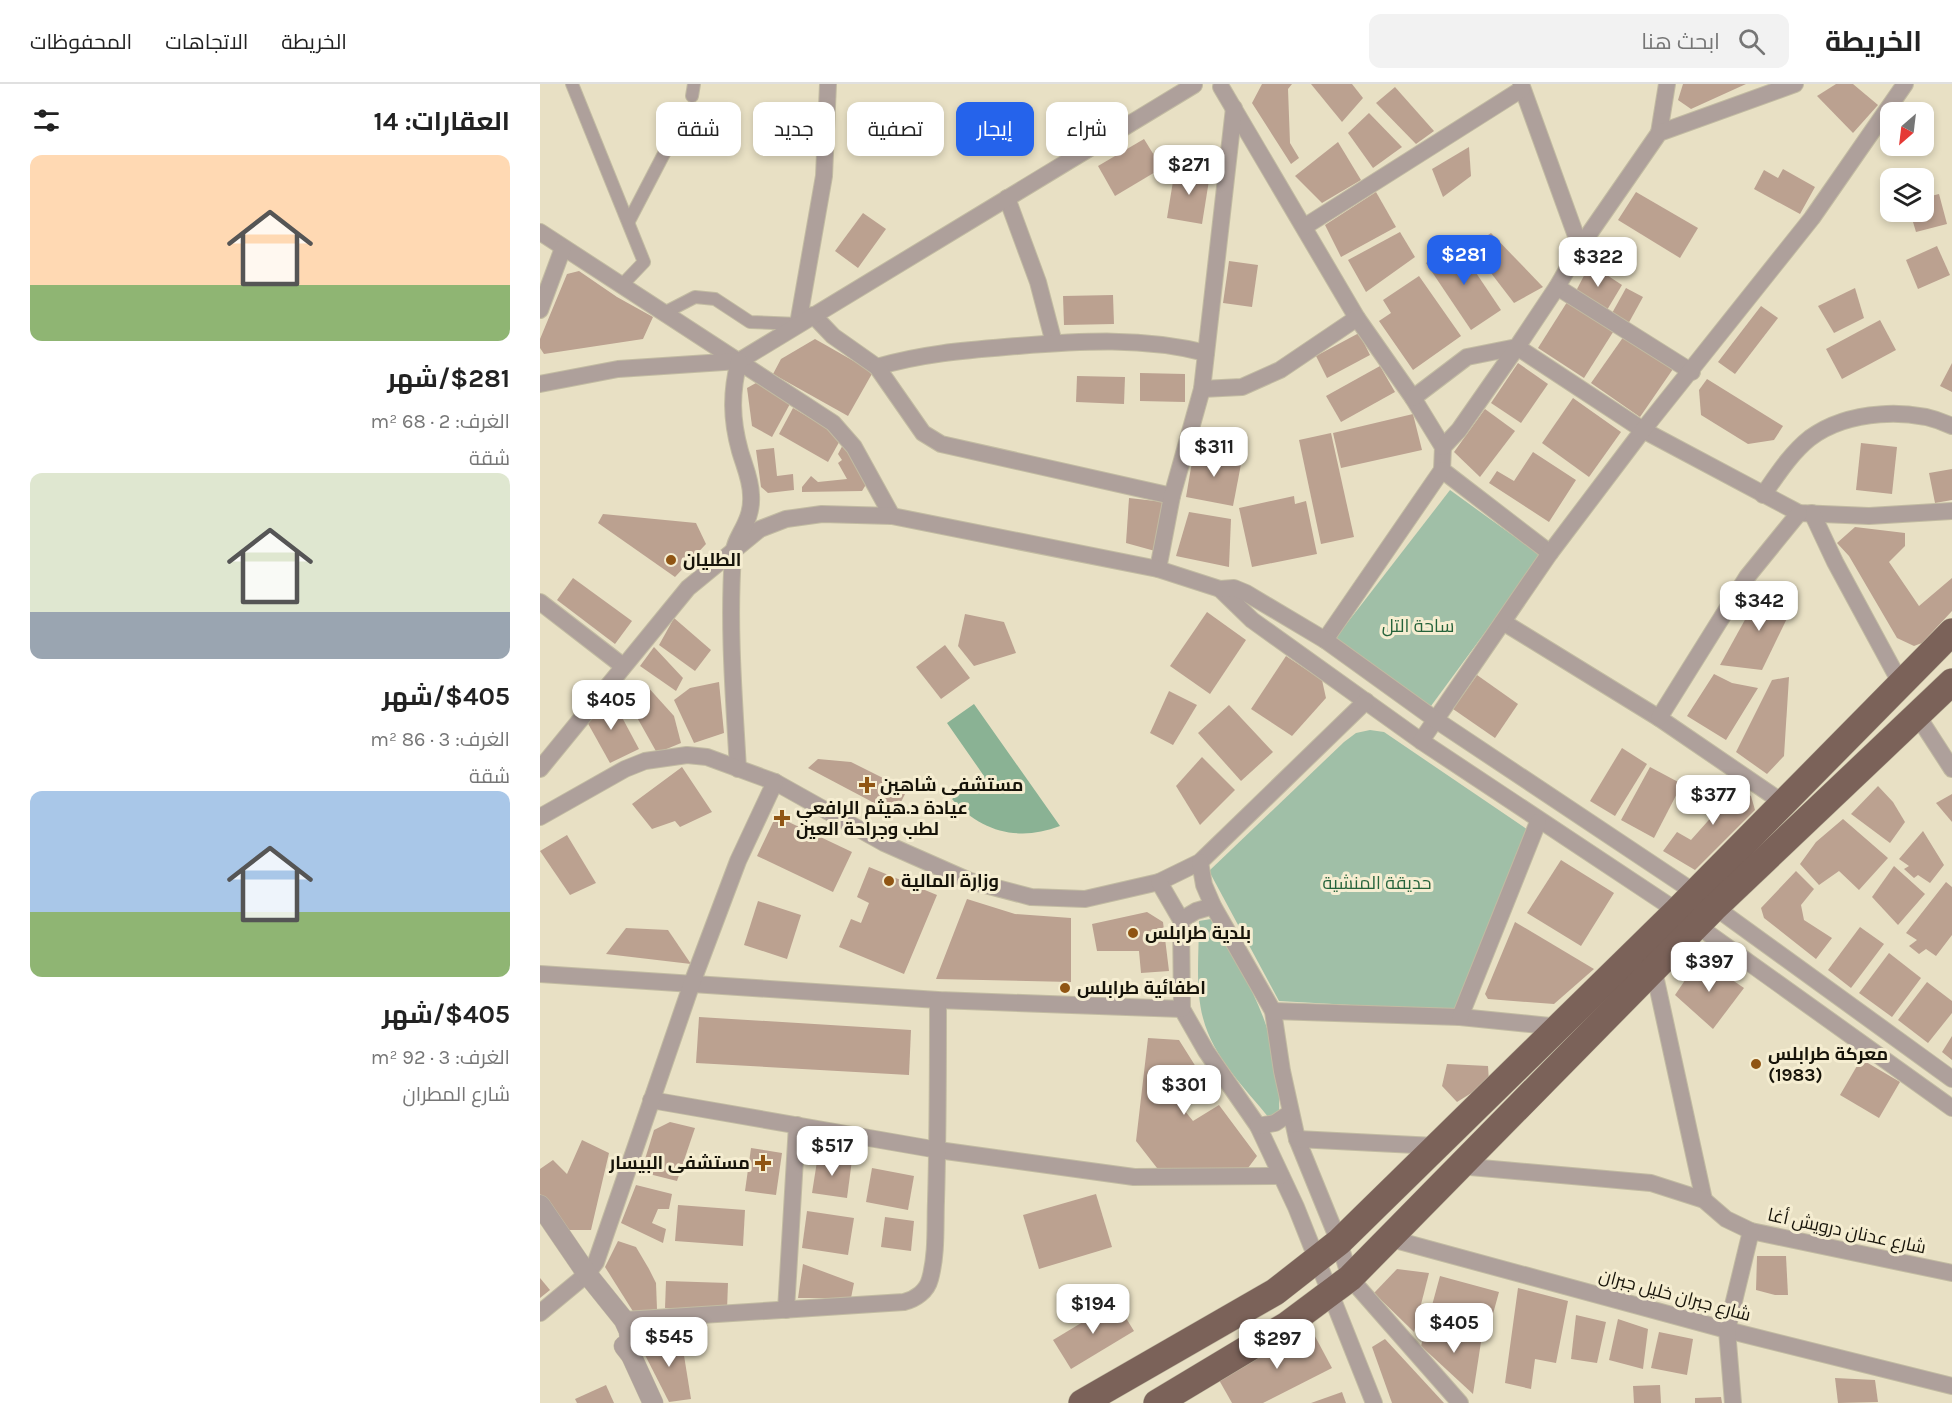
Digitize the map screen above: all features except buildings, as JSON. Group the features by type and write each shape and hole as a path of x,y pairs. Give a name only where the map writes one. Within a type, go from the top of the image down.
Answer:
{"highway":[{"path":"1164,1401 1287,1325 1340,1286 1654,971 1695,909 1782,802 1952,632"},
{"path":"1082,1403 1275,1292 1339,1242 1435,1146 1560,1027 1952,682"}],"street":[{"path":"572,84 644,262 622,285"},
{"path":"798,324 824,176 828,84"},
{"path":"540,384 618,369 739,361 1194,84 1207,90 1223,86 1357,318 1413,398 1443,447 1442,470 1325,640"},
{"path":"1443,447 1459,430 1557,287 1580,247 1659,133 1666,84"},
{"path":"1659,133 1795,84"},
{"path":"1421,741 1550,553 1643,429 1692,372 1812,218 1905,84"},
{"path":"1304,228 1522,86 1580,247"},
{"path":"1158,569 1172,496 1202,388 1234,108"},
{"path":"629,221 663,156"},
{"path":"1007,198 1038,282 1054,344"},
{"path":"540,232 814,410 846,435 892,516"},
{"path":"540,310 563,248"},
{"path":"1557,287 1692,372"},
{"path":"664,313 695,297 715,299 750,322 798,324"},
{"path":"813,315 832,336 877,367 923,433 941,444 1172,496"},
{"path":"1202,388 1242,387 1280,370 1357,318"},
{"path":"877,367 911,357 945,351 1134,340 1173,344 1206,353"},
{"path":"1413,398 1467,357 1516,347 1643,429 1763,495 1806,513 1869,516 1952,511"},
{"path":"738,769 732,641 733,551 749,520 751,494 735,434 732,406 732,387 739,361"},
{"path":"1763,495 1791,456 1811,437 1842,422 1875,415 1908,414 1934,418 1952,426"},
{"path":"1442,470 1550,553"},
{"path":"1806,513 1901,684"},
{"path":"1659,718 1748,577 1806,513"},
{"path":"540,770 688,588 760,530 786,519 822,514 892,516 1158,569 1220,589 1234,588 1246,593 1325,640 1695,909 1952,1108"},
{"path":"1220,589 1252,620 1538,822 1695,909 1952,1079"},
{"path":"540,602 623,666"},
{"path":"1503,622 1659,718 1782,802"},
{"path":"540,817 625,769 645,761 687,755 707,757 774,782 884,843 969,881 1031,897 1085,899 1159,882 1200,862 1366,701"},
{"path":"1917,715 1952,769"},
{"path":"540,1313 587,1274 596,1262 692,983 738,861 774,782"},
{"path":"1460,1017 1538,822"},
{"path":"1200,862 1204,885 1213,906 1273,1011 1290,1113 1297,1139 1339,1242 1340,1286 1374,1403"},
{"path":"1159,882 1181,920 1182,1009 1206,1051 1258,1126 1296,1208 1316,1261 1340,1286 1386,1322 1460,1403"},
{"path":"1181,920 1196,911 1213,906"},
{"path":"1654,971 1704,1200"},
{"path":"540,974 938,1000 1182,1009"},
{"path":"624,1320 904,1302 912,1300 924,1291 930,1280 934,1253 938,1150 938,1000"},
{"path":"1273,1011 1460,1017 1560,1027"},
{"path":"651,1100 938,1150 1134,1177 1281,1176"},
{"path":"1258,1126 1275,1123 1290,1113"},
{"path":"786,1310 797,1125"},
{"path":"1297,1139 1435,1146"},
{"name":"شارع عدنان درويش أغا","path":"1459,1166 1642,1181 1669,1187 1704,1200 1726,1219 1751,1231 1952,1273"},
{"path":"540,1204 587,1274 624,1320 629,1331 631,1355"},
{"path":"1732,1403 1727,1330 1751,1231"},
{"name":"شارع جبران خليل جبران","path":"1388,1238 1727,1330 1952,1386"},
{"path":"587,1274 616,1335 631,1355 653,1403"}],"green space":[{"name":"ساحة التل","path":"1450,490 1541,556 1431,706 1334,640"},
{"path":"974,704 1060,826 1030,833 1002,831 975,819 952,799 984,776 947,723"},
{"name":"حديقة المنشية","path":"1370,730 1384,732 1531,832 1459,1011 1279,1001 1209,871 1344,742 1356,733"},
{"path":"1211,919 1251,989 1269,1035 1279,1087 1279,1116 1270,1119 1222,1059 1203,1018 1198,982 1199,921"}],"place":[{"name":"الطليان","path":"671,560"},
{"name":"مستشفى شاهين","path":"867,785"},
{"name":"عيادة د.هيثم الرافعي لطب وجراحة العين","path":"782,818"},
{"name":"وزارة المالية","path":"889,881"},
{"name":"بلدية طرابلس","path":"1133,933"},
{"name":"اطفائية طرابلس","path":"1065,988"},
{"name":"معركة طرابلس (1983)","path":"1756,1064"},
{"name":"مستشفی البيسار","path":"763,1163"}]}
